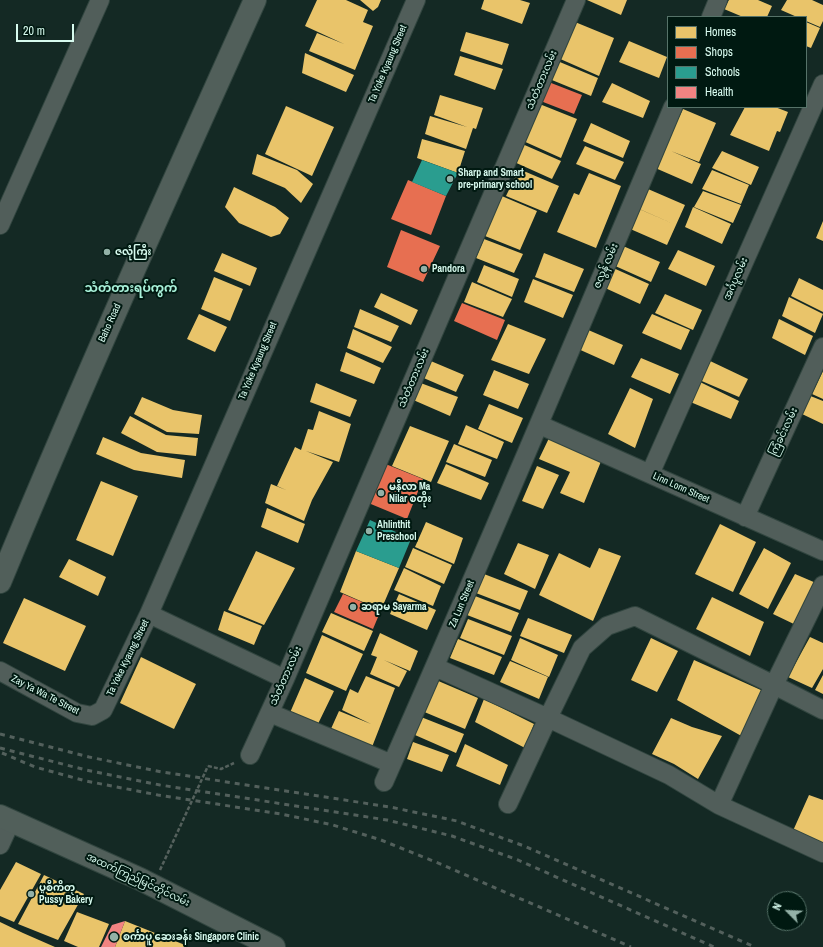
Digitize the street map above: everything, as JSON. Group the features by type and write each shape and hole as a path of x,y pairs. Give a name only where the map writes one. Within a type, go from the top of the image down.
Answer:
{"main road":[{"name":"Baho Road","path":"0,582 49,463 103,339 255,0"},
{"name":"အထက်ကြည်မြင်တိုင်လမ်း","path":"5,819 140,879 273,947"}],"street":[{"path":"0,226 100,0"},
{"name":"Ta Yoke Kyaung Street","path":"92,716 103,710 148,614 416,0"},
{"name":"သံတံတားလမ်း","path":"250,755 285,679 576,0"},
{"path":"711,16 718,0"},
{"name":"အင်္ဂပူလမ်း","path":"650,474 823,84"},
{"name":"ဇလွန် လမ်း","path":"540,425 673,108"},
{"name":"ကြံခင်းလမ်း","path":"745,517 823,347"},
{"name":"Linn Lonn Street","path":"540,425 823,552"},
{"name":"Za Lun Street","path":"384,782 540,425"},
{"path":"719,805 774,685 823,585"},
{"path":"148,614 285,679"},
{"path":"508,804 582,648 607,626 635,616 823,710"},
{"path":"435,667 670,775 719,805 823,854"},
{"name":"Zay Ya Wa Te Street","path":"0,671 77,713 92,716"},
{"path":"270,713 392,764"},
{"path":"0,845 5,819"}],"path":[{"path":"160,870 208,766 221,769"}],"building: Homes":[{"path":"317,0 346,0 368,10 363,22 373,26 355,70 309,51 317,33 344,44 305,26"},
{"path":"360,0 381,0 378,7 373,11"},
{"path":"484,0 520,0 530,3 522,24 481,9"},
{"path":"587,0 627,0 621,15"},
{"path":"729,0 758,0 772,6 767,16 741,16 724,9"},
{"path":"787,0 812,0 823,5 823,21 820,27 807,21 807,16 795,16 781,10"},
{"path":"575,22 614,38 599,76 558,58"},
{"path":"807,22 820,28 811,48 807,46"},
{"path":"466,32 509,44 502,65 460,51"},
{"path":"629,41 667,57 659,78 619,62"},
{"path":"305,53 354,75 346,92 302,73"},
{"path":"460,56 503,69 495,90 454,75"},
{"path":"555,60 598,78 591,96 547,78"},
{"path":"612,83 650,101 643,118 602,102"},
{"path":"440,95 483,108 476,129 473,128 466,149 425,134 430,116 467,127 434,115"},
{"path":"537,103 577,119 561,158 521,140"},
{"path":"286,106 334,127 312,176 265,154"},
{"path":"744,108 778,108 788,112 780,132 777,131 769,151 730,135"},
{"path":"683,109 716,123 699,162 671,151 701,164 692,184 653,167"},
{"path":"591,123 630,141 623,158 583,141"},
{"path":"422,139 465,151 458,173 417,158"},
{"path":"520,143 561,161 552,179 512,161"},
{"path":"585,146 624,162 615,180 576,164"},
{"path":"722,151 759,167 751,185 712,168"},
{"path":"257,154 297,170 313,184 301,203 285,188 252,174"},
{"path":"519,169 559,186 547,213 506,196"},
{"path":"712,170 749,185 741,204 702,189"},
{"path":"589,173 621,186 596,248 557,232 574,193 579,195"},
{"path":"234,187 275,207 289,218 280,234 271,237 239,223 225,207"},
{"path":"648,189 685,205 676,225 637,208"},
{"path":"703,191 741,205 733,223 694,207"},
{"path":"497,194 537,211 520,250 480,234"},
{"path":"693,207 731,224 722,244 685,227"},
{"path":"639,209 676,225 667,245 628,228"},
{"path":"823,221 823,241 816,238"},
{"path":"484,239 523,254 514,273 476,258"},
{"path":"623,246 660,262 651,282 613,265"},
{"path":"678,250 715,266 706,286 668,269"},
{"path":"222,253 257,268 250,286 214,271"},
{"path":"544,253 584,269 574,292 535,277"},
{"path":"484,265 519,279 512,297 477,282"},
{"path":"611,267 649,284 640,304 603,287"},
{"path":"214,277 243,289 230,321 201,309"},
{"path":"799,278 823,290 823,312 791,296"},
{"path":"533,279 573,295 563,318 524,302"},
{"path":"472,282 512,299 503,317 464,302"},
{"path":"381,293 418,310 411,325 374,307"},
{"path":"665,294 702,310 693,330 655,313"},
{"path":"789,297 823,314 815,333 782,316"},
{"path":"360,309 399,326 391,342 354,327"},
{"path":"199,314 227,327 215,352 187,339"},
{"path":"652,314 690,330 681,350 642,333"},
{"path":"779,319 813,336 805,355 772,338"},
{"path":"508,324 546,339 529,374 491,360"},
{"path":"353,329 392,347 383,363 347,348"},
{"path":"586,329 623,345 614,365 576,348"},
{"path":"346,352 381,368 374,384 340,371"},
{"path":"641,358 679,374 670,394 631,377"},
{"path":"426,359 464,375 456,392 419,376"},
{"path":"708,360 748,379 739,397 697,379"},
{"path":"494,370 529,384 518,409 483,395"},
{"path":"823,371 823,399 812,394"},
{"path":"418,382 458,397 450,416 411,399"},
{"path":"700,382 739,401 731,419 688,401"},
{"path":"316,383 357,400 350,417 310,402"},
{"path":"630,388 653,399 635,448 608,434"},
{"path":"808,395 823,401 823,424 802,414"},
{"path":"142,397 173,410 202,415 199,434 167,432 134,414"},
{"path":"489,404 523,418 512,443 478,429"},
{"path":"319,411 351,424 339,462 306,451 333,462 312,500 304,521 265,503 271,484 286,490 277,486 295,447 301,450 308,429 313,430"},
{"path":"130,416 166,435 198,438 196,456 157,452 121,433"},
{"path":"466,425 504,442 497,459 458,444"},
{"path":"410,426 449,441 431,482 392,466"},
{"path":"550,436 602,459 584,503 560,493 570,472 539,459"},
{"path":"103,437 141,453 185,460 182,478 134,470 96,454"},
{"path":"454,444 492,460 485,477 446,462"},
{"path":"446,464 489,483 481,500 437,483"},
{"path":"537,466 559,475 543,509 522,501"},
{"path":"101,481 138,496 113,556 76,540"},
{"path":"267,508 305,524 298,543 261,527"},
{"path":"426,522 463,538 454,564 415,547"},
{"path":"720,524 756,542 733,592 695,574"},
{"path":"518,543 549,555 535,589 504,574"},
{"path":"413,548 452,565 444,584 405,567"},
{"path":"599,548 621,556 593,621 539,595 559,553 590,568"},
{"path":"764,548 791,563 768,609 739,594"},
{"path":"256,551 295,568 264,625 228,610"},
{"path":"356,551 399,568 381,610 340,592"},
{"path":"69,559 106,577 98,596 59,577"},
{"path":"404,568 441,586 433,606 394,590"},
{"path":"484,574 528,591 520,610 476,593"},
{"path":"795,574 816,583 798,626 773,614"},
{"path":"399,594 436,610 427,630 390,614"},
{"path":"475,596 519,613 511,632 467,615"},
{"path":"712,597 764,622 750,656 696,629"},
{"path":"24,598 86,626 65,671 3,643"},
{"path":"224,611 262,626 254,645 218,630"},
{"path":"331,613 373,631 364,651 322,632"},
{"path":"528,618 572,635 564,653 520,636"},
{"path":"468,619 512,636 504,655 460,638"},
{"path":"380,633 418,651 410,671 384,660 407,671 399,687 370,674 377,657 371,655"},
{"path":"322,635 363,654 346,691 306,673"},
{"path":"810,637 823,643 823,669 812,688 788,677"},
{"path":"520,638 558,655 549,677 511,660"},
{"path":"651,638 678,651 657,692 631,680"},
{"path":"458,639 502,657 494,675 450,658"},
{"path":"141,657 196,684 174,729 120,703"},
{"path":"694,660 763,691 745,738 677,700"},
{"path":"510,661 548,677 539,699 500,682"},
{"path":"823,675 823,694 815,690"},
{"path":"366,676 395,688 372,747 330,731 339,711 371,724 342,710 350,689 358,693"},
{"path":"305,678 334,691 316,728 289,715"},
{"path":"436,680 478,698 465,729 422,711"},
{"path":"484,699 534,724 525,748 475,722"},
{"path":"421,717 464,734 456,753 415,735"},
{"path":"671,718 692,727 722,736 698,779 674,764 652,754"},
{"path":"413,742 449,755 442,772 407,759"},
{"path":"465,744 508,765 500,785 456,766"},
{"path":"809,795 823,800 823,845 792,833"},
{"path":"16,862 41,874 14,922 0,916 0,890"},
{"path":"44,875 84,894 58,940 18,924"},
{"path":"77,912 109,924 99,947 78,947 64,941"},
{"path":"125,921 185,945 184,947 115,947"},
{"path":"0,922 23,933 55,947 0,947"}],"building: Shops":[{"path":"546,81 582,95 574,114 538,100"},
{"path":"408,180 446,196 431,235 391,219"},
{"path":"401,230 440,246 423,282 387,267"},
{"path":"462,303 505,320 497,340 454,321"},
{"path":"383,463 423,479 407,519 366,502"},
{"path":"343,594 381,610 373,629 334,612"}],"building: Schools":[{"path":"422,160 458,173 446,196 412,182"},
{"path":"370,520 411,539 399,568 356,551"}],"building: Health":[{"path":"125,921 115,947 101,947 112,925"}],"railway":[{"path":"0,734 89,757 162,772 390,807 457,821 524,846 755,947"},
{"path":"0,748 86,770 160,785 387,820 452,836 518,860 714,947"},
{"path":"2,753 35,767 86,781 158,795 281,814 333,825 381,840 443,865 631,947"}],"place":[{"name":"Sharp and Smart pre-primary school","path":"450,179"},
{"name":"ဇလုံကြီး","path":"107,252"},
{"name":"Pandora","path":"424,269"},
{"name":"မနီလာ Ma Nilar စတိုး","path":"381,493"},
{"name":"Ahlinthit Preschool","path":"369,531"},
{"name":"ဆရာမ Sayarma","path":"353,607"},
{"name":"ပူစီကိတ္ Pussy Bakery","path":"31,894"},
{"name":"စင်္ကာပူ ဆေးခန်း Singapore Clinic","path":"114,937"}],"district":[{"name":"သံတံတားရပ်ကွက်","path":"131,289"}]}
